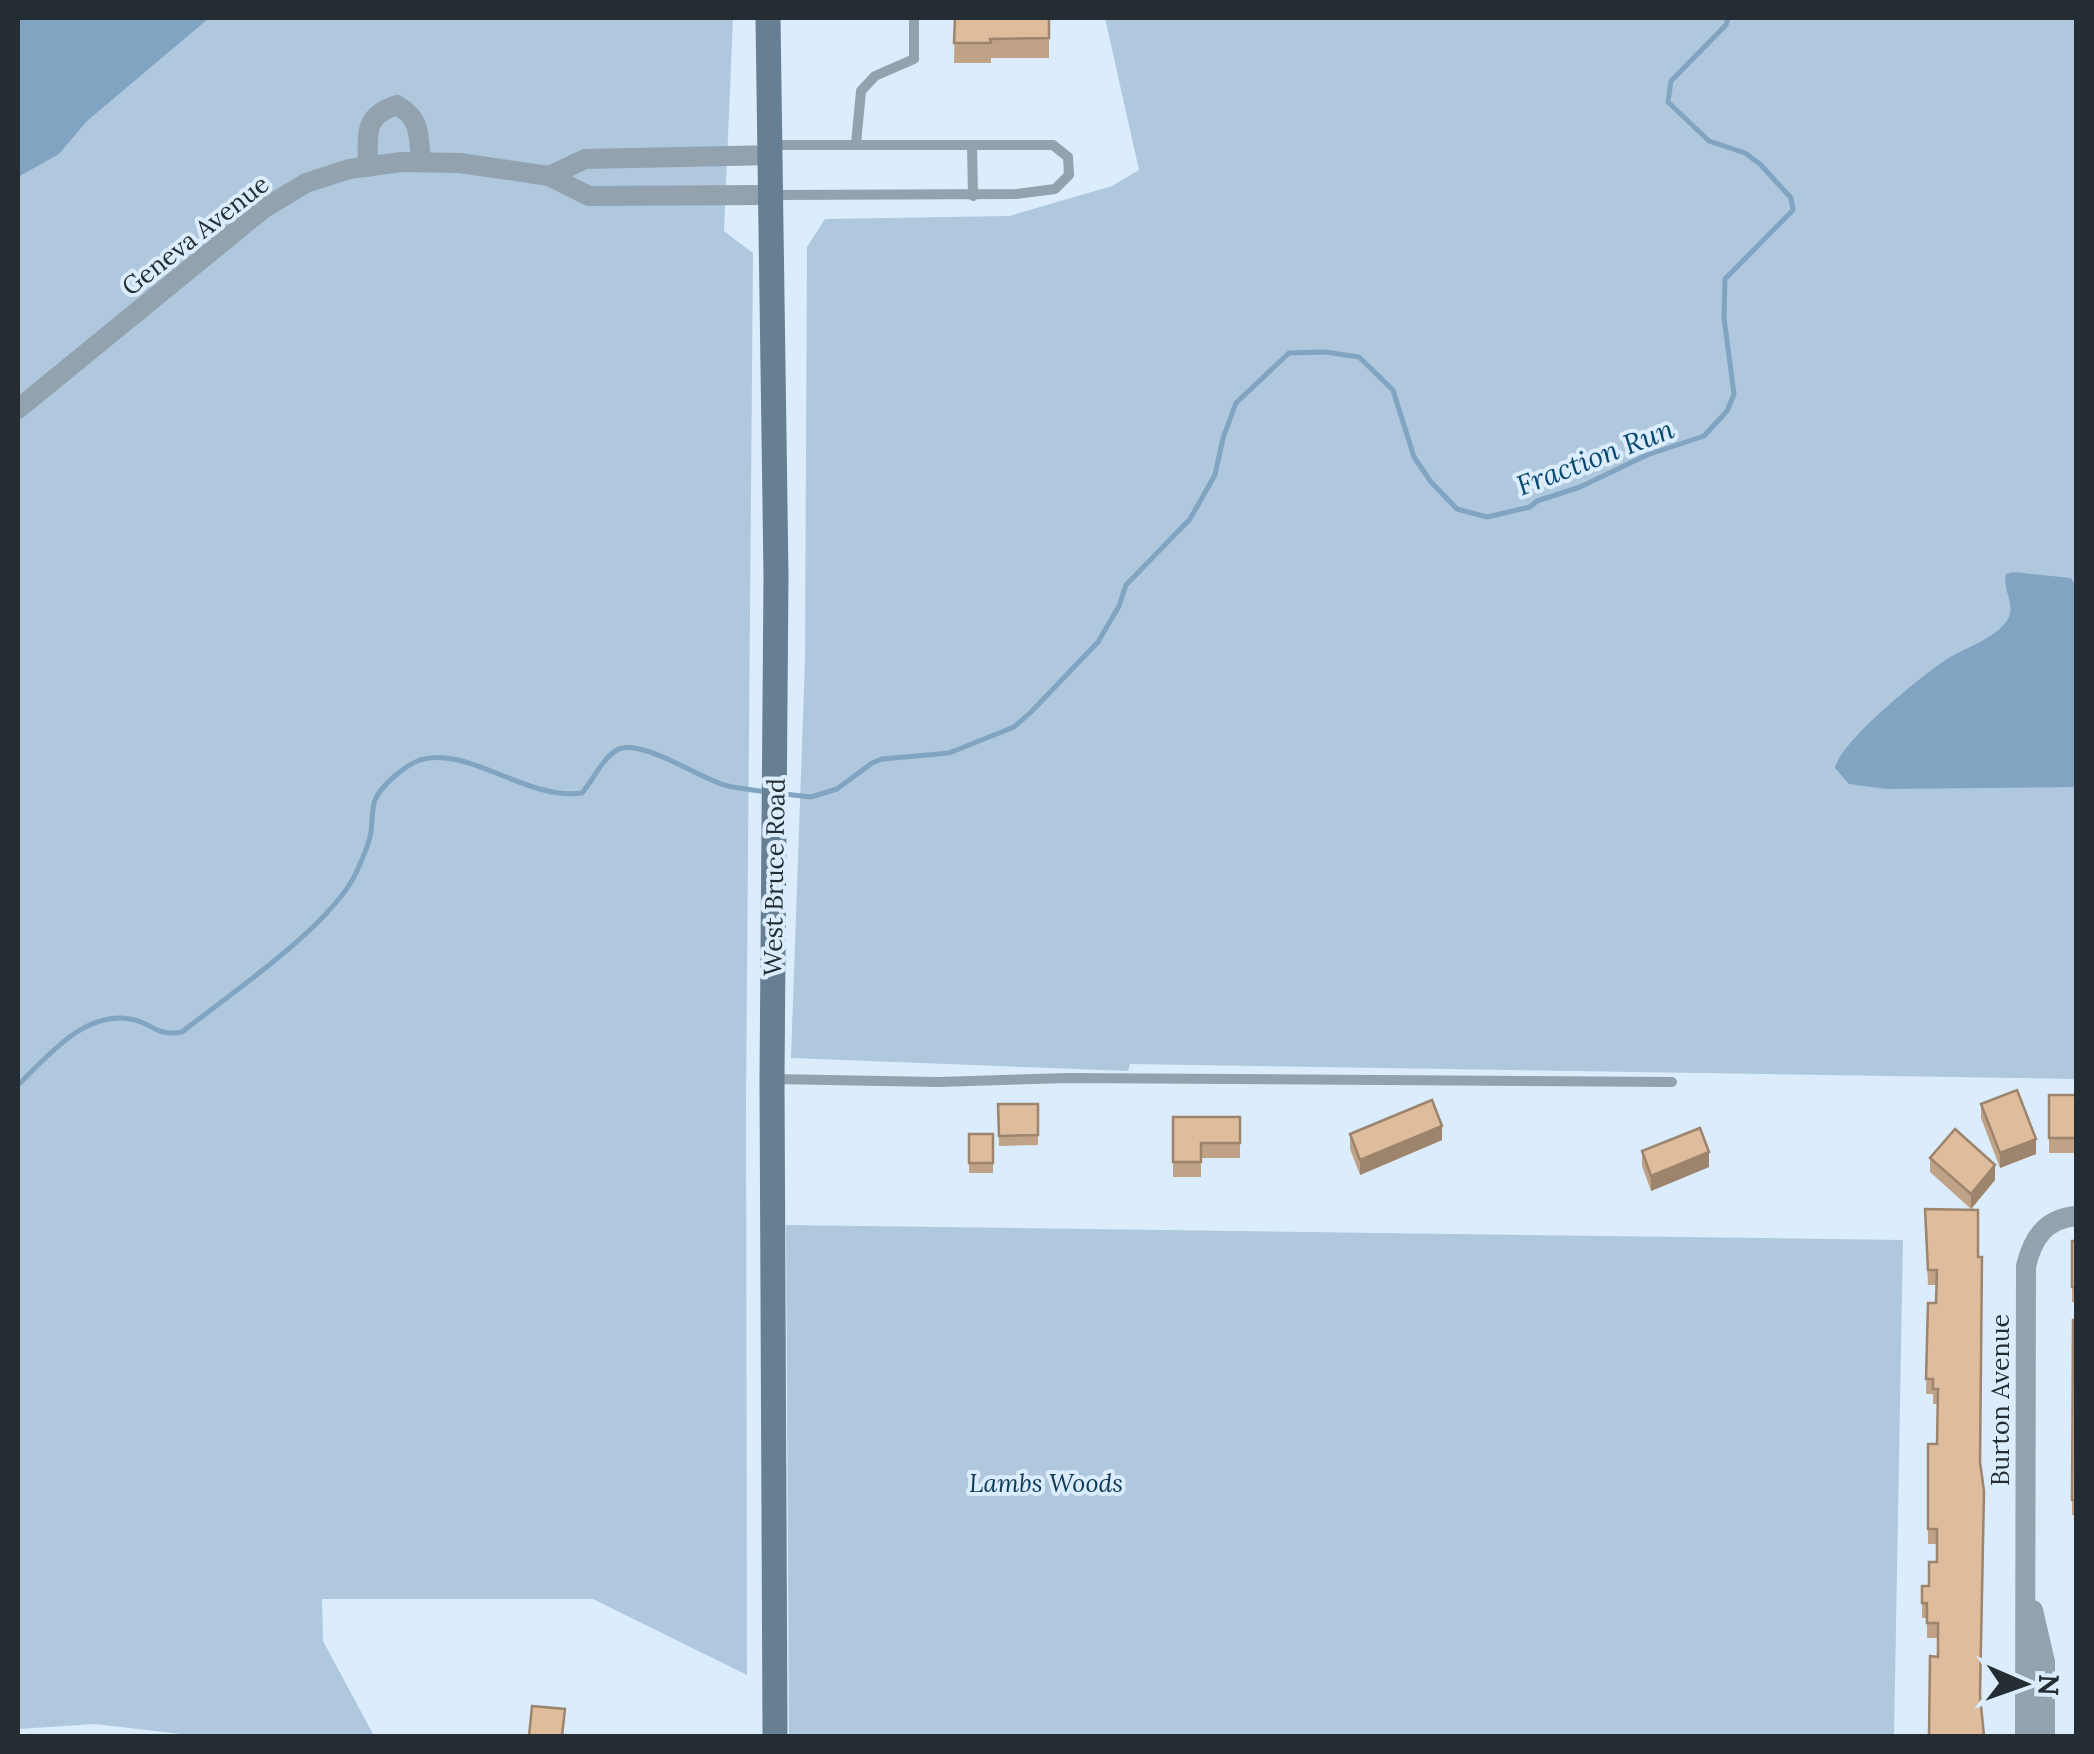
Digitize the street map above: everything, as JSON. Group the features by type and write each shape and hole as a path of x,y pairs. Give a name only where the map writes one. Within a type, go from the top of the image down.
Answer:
{"street":[{"name":"West Bruce Road","path":"768,18 775,792 775,1736"},
{"path":"368,167 368,126 378,111 397,105 412,114 418,127 421,162"},
{"name":"Geneva Avenue","path":"549,176 585,159 770,150"},
{"name":"Geneva Avenue","path":"18,409 264,208 306,183 368,167 460,163 549,176 589,196 771,196"},
{"name":"Burton Avenue","path":"2024,1736 2026,1266 2031,1246 2043,1228 2064,1217 2076,1216"},
{"name":"Burton Avenue","path":"2024,1576 2045,1662 2045,1736"}],"lane":[{"path":"856,144 861,91 875,76 914,59 914,18"},
{"path":"770,150 856,144 1053,145 1068,157 1069,175 1055,189 974,196 771,196"},
{"path":"972,145 974,196"},
{"path":"772,1078 938,1082 1068,1078 1672,1082"}],"green space":[{"path":"18,18 733,18 724,231 753,253 746,1097 747,1675 593,1599 322,1599 323,1641 374,1736 198,1736 95,1724 18,1729"},
{"path":"1105,18 2076,18 2076,1079 1130,1064 1128,1071 791,1058 805,660 807,247 825,219 1009,216 1112,186 1139,170"},
{"name":"Lambs Woods","path":"786,1225 1903,1240 1894,1736 789,1736"}],"shaded area":[{"path":"18,18 209,18 87,121 59,154 18,177"},
{"path":"2006,574 2071,578 2076,587 2076,787 1887,789 1849,784 1835,768 1851,742 1932,670 2003,626 2010,614"}],"building":[{"path":"955,18 1049,18 1049,38 954,43"},
{"path":"2017,1090 2036,1139 2000,1153 1981,1104"},
{"path":"2049,1095 2076,1095 2076,1138 2049,1138"},
{"path":"1432,1100 1442,1126 1360,1160 1350,1134"},
{"path":"998,1104 1038,1104 1038,1135 999,1136"},
{"path":"1173,1117 1240,1117 1240,1143 1201,1143 1201,1162 1173,1162"},
{"path":"1700,1128 1709,1152 1651,1176 1642,1151"},
{"path":"1955,1129 1995,1165 1971,1194 1930,1158"},
{"path":"969,1134 993,1134 993,1163 969,1163"},
{"path":"1925,1209 1978,1210 1978,1257 1982,1257 1980,1462 1984,1491 1980,1695 1984,1736 1929,1736 1930,1656 1938,1657 1938,1623 1927,1623 1922,1586 1929,1586 1929,1562 1937,1562 1937,1529 1928,1529 1928,1444 1937,1444 1938,1389 1933,1389 1933,1379 1926,1379 1928,1303 1936,1303 1937,1270 1928,1270"},
{"path":"2072,1241 2076,1241 2076,1288 2072,1287"},
{"path":"2076,1320 2076,1500 2072,1500"},
{"path":"532,1706 565,1709 562,1736 529,1736"}],"waterway":[{"name":"Fraction Run","path":"784,794 811,797 837,789 882,759 949,753 1014,727 1098,642 1126,585 1190,519 1215,475 1236,403 1289,353 1325,352 1359,357 1393,390 1414,457 1431,482 1457,509 1487,517 1530,507 1647,455 1704,436 1727,411 1734,394 1724,318 1725,279 1793,210 1791,198 1760,164 1745,153 1709,141 1668,102 1671,81 1726,25 1728,18"},
{"name":"Fraction Run","path":"18,1085 54,1049 97,1022 130,1019 159,1031 182,1032 277,958 343,894 367,846 378,794 394,776 420,760 458,760 540,789 582,793 617,750 640,749 728,786 768,792"}]}
